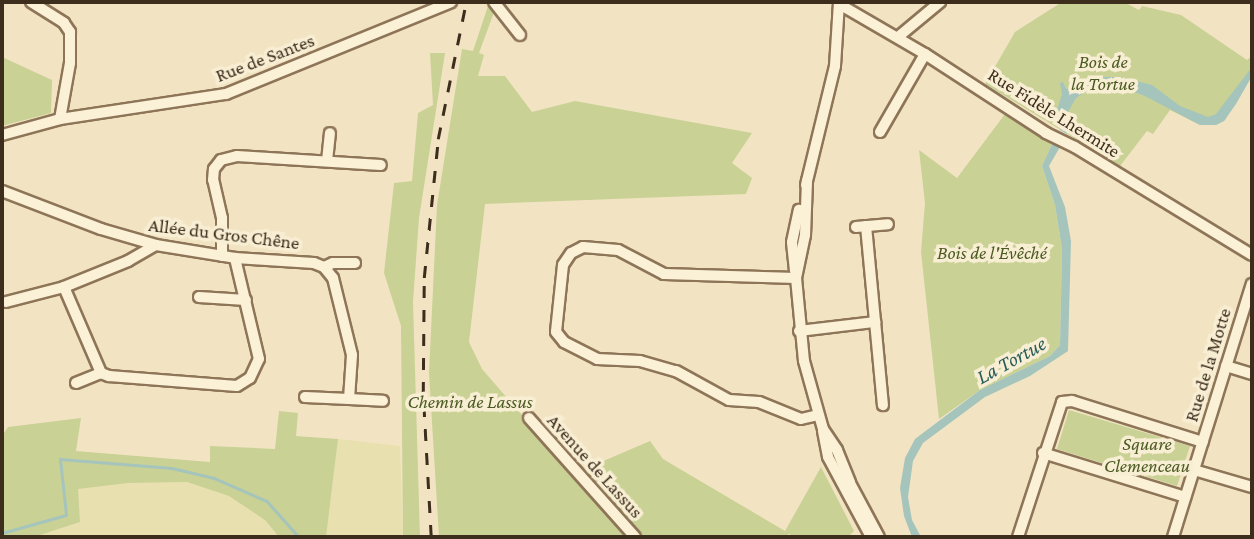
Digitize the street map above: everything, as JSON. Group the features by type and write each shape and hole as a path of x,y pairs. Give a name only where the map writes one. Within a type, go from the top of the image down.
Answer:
{"street":[{"path":"31,2 64,23 70,32 71,52 60,119"},
{"name":"Rue de Santes","path":"2,135 60,119 226,94 428,7 451,2"},
{"path":"494,2 520,35"},
{"path":"898,37 940,2"},
{"path":"839,3 835,66 792,242 799,331 828,457 871,537"},
{"name":"Rue Fidèle Lhermite","path":"839,3 898,37 1046,133 1075,147 1252,255"},
{"path":"880,132 925,54"},
{"path":"327,162 330,133"},
{"path":"222,256 222,218 214,188 214,169 226,158 381,165"},
{"name":"Allée du Gros Chêne","path":"2,191 112,233 156,245 235,258 314,263 324,267 333,263 355,263"},
{"path":"883,405 876,323 861,226 888,224"},
{"path":"6,302 64,286 128,261 156,245"},
{"path":"796,278 664,274 618,250 583,247 571,253 563,265 556,332 564,342 597,359 640,360 676,371 729,400 755,401 801,419 818,415"},
{"path":"76,383 101,373 232,387 242,384 254,374 259,359 235,258"},
{"path":"324,267 333,278 352,355 349,399"},
{"name":"Rue de la Motte","path":"1173,537 1252,284"},
{"path":"64,286 101,373"},
{"path":"199,298 246,300"},
{"path":"799,331 876,323"},
{"path":"1226,366 1252,374"},
{"path":"304,397 383,401"},
{"path":"1018,537 1058,406 1065,401 1203,442"},
{"name":"Avenue de Lassus","path":"529,418 635,537"},
{"path":"823,429 837,450 847,477 879,537"},
{"path":"1043,453 1185,497"},
{"path":"1194,470 1252,487"}],"shaded area":[{"path":"338,439 400,446 403,537 326,537"},
{"path":"187,482 229,496 265,520 279,537 34,537 80,522 77,489 128,483"}],"green space":[{"name":"Bois de la Tortue","path":"1062,2 1124,2 1139,10 1142,6 1181,15 1247,60 1252,56 1252,76 1225,120 1216,125 1200,125 1170,110 1153,134 1147,131 1120,166 985,84 1015,32"},
{"name":"Chemin de Lassus","path":"488,6 494,8 493,15 479,53 484,55 478,76 505,76 532,112 575,101 752,133 732,163 752,178 746,194 485,204 469,342 482,369 573,474 650,441 663,459 785,531 821,467 854,531 848,537 795,537 789,534 785,537 439,537 429,373 437,205 462,49 473,51"},
{"path":"430,53 445,53 419,218 413,302 420,537 403,537 401,326 384,273 394,183 412,181 418,113 433,105"},
{"path":"2,57 52,80 51,113 2,126"},
{"name":"Bois de l'Évêché","path":"1005,114 1053,142 1042,166 1055,205 1062,249 1060,345 1050,356 980,390 939,419 921,252 925,203 919,150 957,178"},
{"name":"Square Clemenceau","path":"1069,410 1190,446 1177,486 1057,449"},
{"path":"279,411 298,413 296,436 338,439 326,537 279,537 265,520 229,496 187,482 128,483 78,489 80,522 34,537 2,537 2,436 8,427 81,418 76,451 210,462 210,446 275,449"}],"water":[{"path":"1252,67 1252,76 1236,104 1224,121 1216,125 1200,125 1145,96 1118,86 1098,84 1076,98 1064,119 1067,134 1060,130 1058,107 1062,94 1060,83 1063,82 1066,89 1092,77 1120,77 1152,85 1180,106 1208,117 1216,114"},
{"path":"1053,142 1060,147 1049,166 1065,207 1071,241 1068,351 1030,376 985,397 923,443 913,461 908,497 912,520 921,537 912,537 904,516 900,488 905,458 915,439 980,390 1050,356 1060,345 1062,249 1055,205 1042,166"}],"waterway":[{"path":"2,533 66,515 60,459 172,468 214,478 267,501 299,537"}],"railway":[{"path":"431,537 423,394 424,278 438,139 466,2"}],"water label":[{"name":"La Tortue","path":"1011,360"}]}
